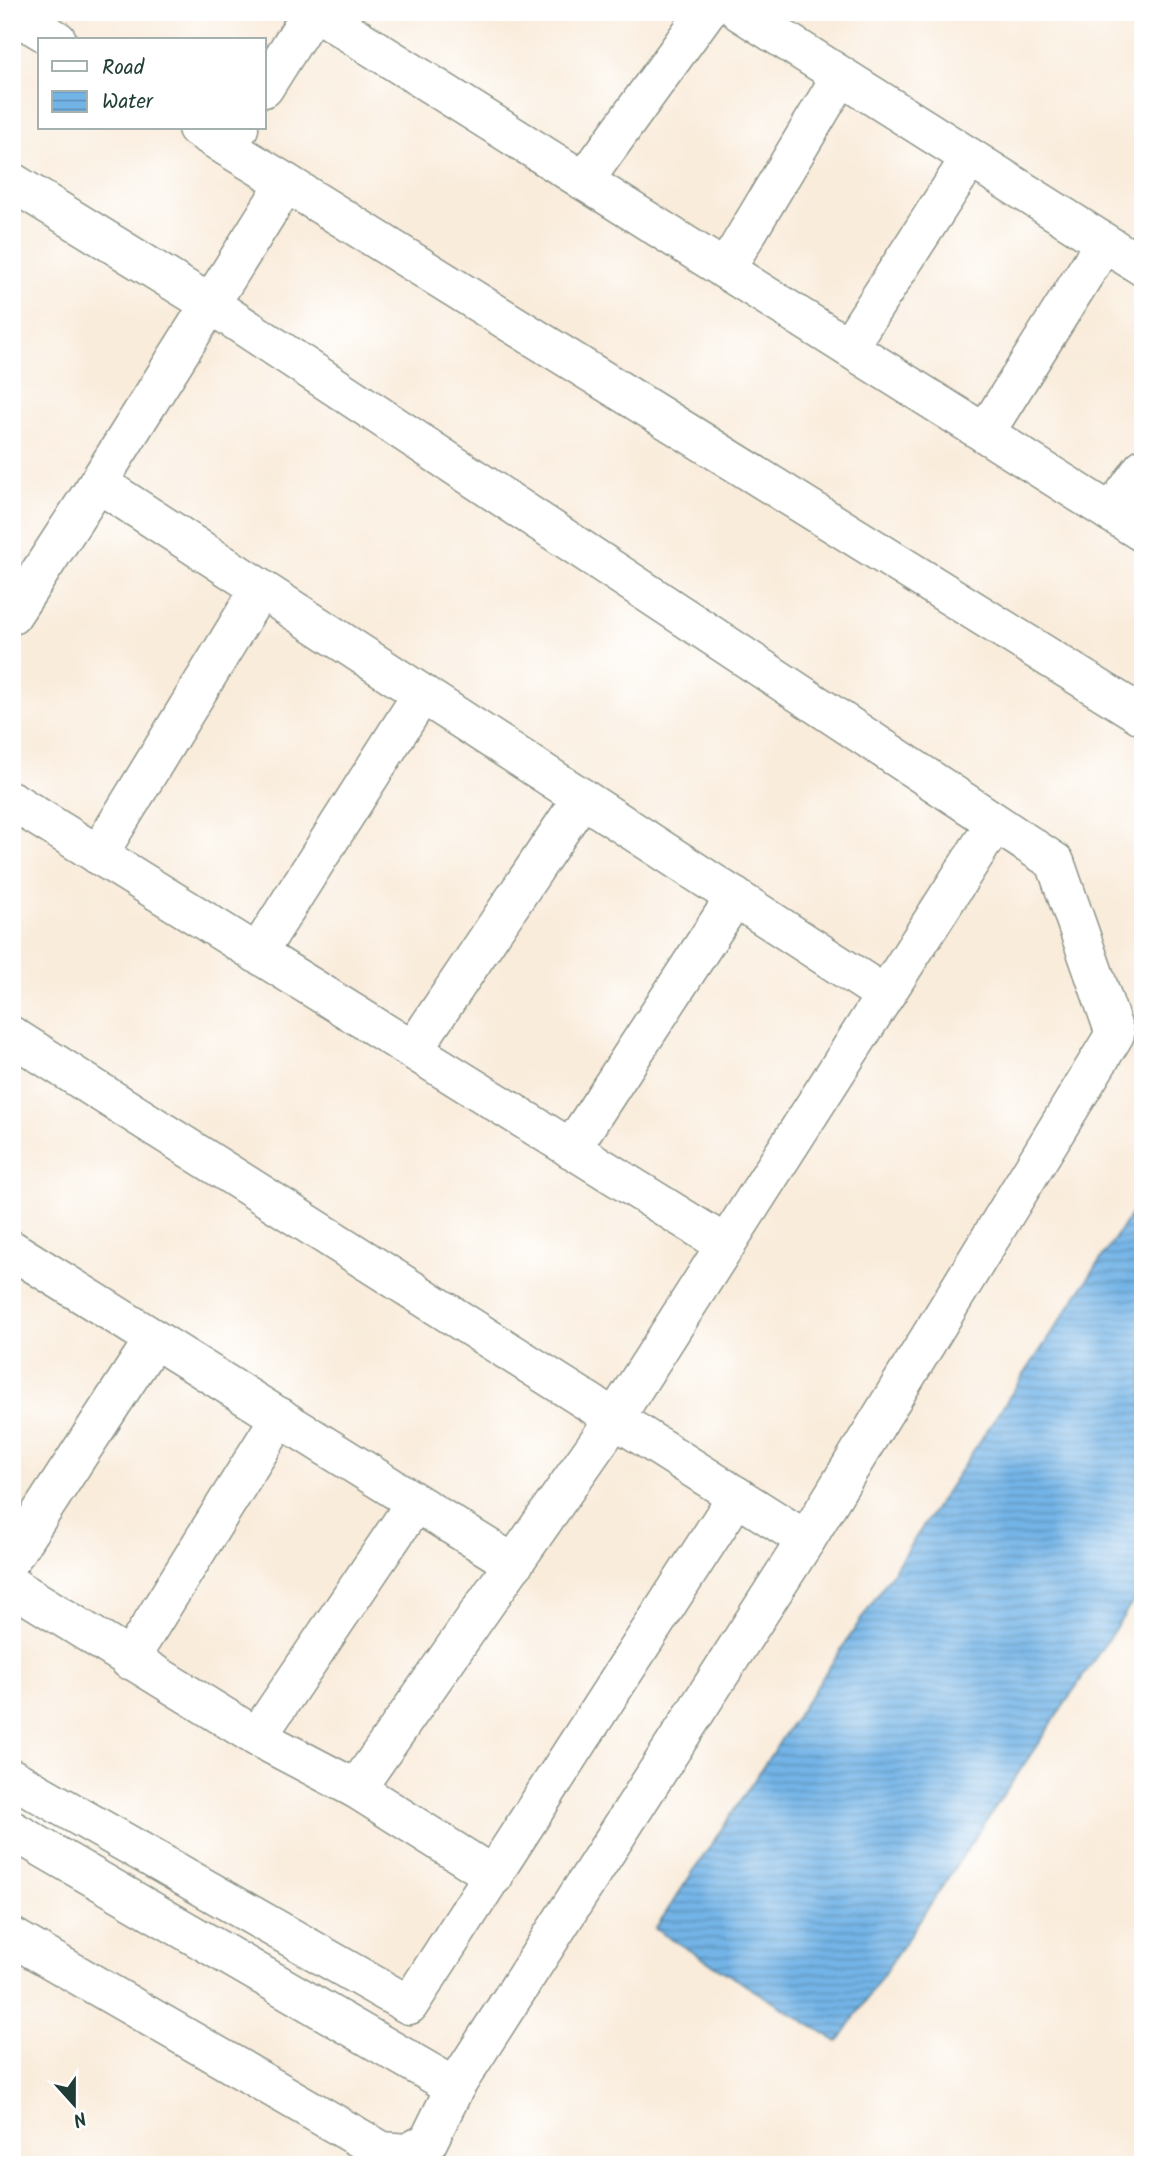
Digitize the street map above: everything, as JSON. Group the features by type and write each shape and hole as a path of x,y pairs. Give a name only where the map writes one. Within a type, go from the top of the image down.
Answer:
{"street":[{"path":"266,85 314,12 1143,533"},
{"path":"584,181 706,12"},
{"path":"740,12 1143,267"},
{"path":"12,13 54,38"},
{"path":"725,270 841,76"},
{"path":"221,134 286,183 1143,716"},
{"path":"848,347 970,158"},
{"path":"12,182 211,304 1055,862 1115,1034 806,1540 455,2087 428,2142 407,2153 382,2151 12,1937"},
{"path":"12,615 286,183"},
{"path":"985,433 1104,243"},
{"path":"1111,513 1143,468"},
{"path":"98,483 885,995"},
{"path":"98,855 260,589"},
{"path":"257,954 422,694"},
{"path":"413,1050 582,798"},
{"path":"12,801 726,1245"},
{"path":"356,1789 615,1418 995,823"},
{"path":"571,1149 735,897"},
{"path":"12,1036 806,1540"},
{"path":"12,1250 514,1564"},
{"path":"12,1557 154,1339"},
{"path":"129,1660 279,1417"},
{"path":"12,1778 409,2006 737,1496"},
{"path":"257,1737 415,1503"},
{"path":"12,1586 257,1737 356,1789 494,1876"},
{"path":"12,1830 455,2087"}],"water":[{"path":"1143,1196 1143,1587 838,2042 655,1929"}]}
